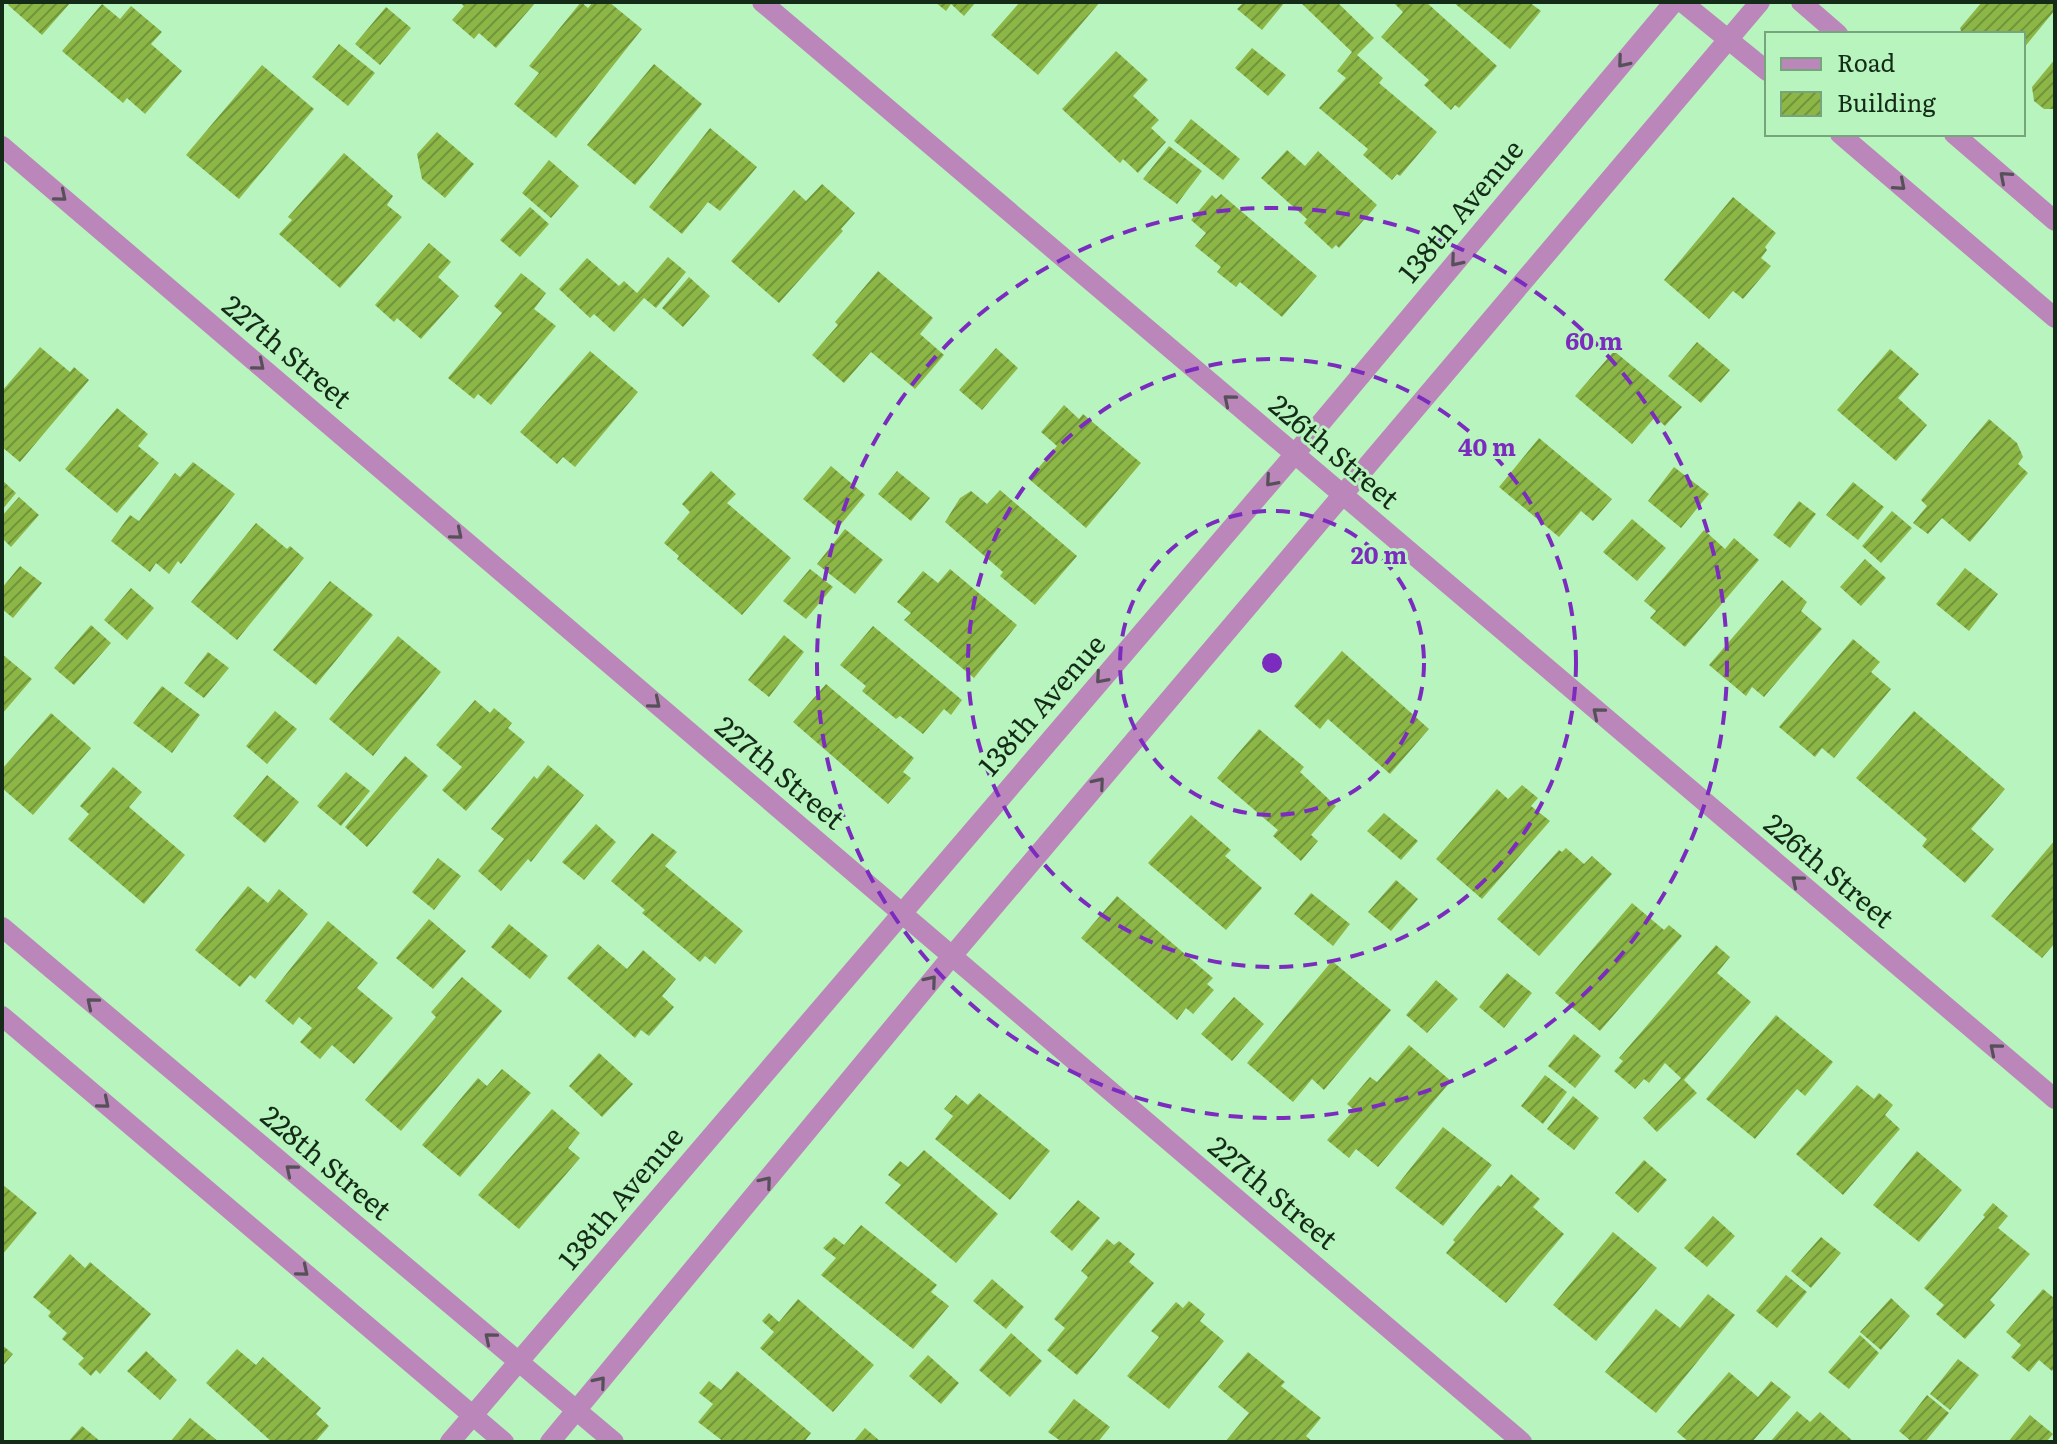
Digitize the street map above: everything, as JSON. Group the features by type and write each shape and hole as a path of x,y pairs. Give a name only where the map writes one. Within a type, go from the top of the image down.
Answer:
{"street":[{"name":"226th Street","path":"762,2 2055,1099"},
{"name":"138th Avenue","path":"450,1442 900,912 1294,455 1674,2"},
{"path":"1682,2 1765,69"},
{"path":"550,1442 952,956 1760,2"},
{"path":"1801,2 1836,32"},
{"path":"1842,136 2055,318"},
{"path":"1956,136 2055,221"},
{"name":"227th Street","path":"2,146 1522,1442"},
{"name":"228th Street","path":"2,927 614,1442"},
{"path":"2,1016 504,1442"}],"building":[{"path":"11,2 71,2 42,35 8,5"},
{"path":"459,2 536,2 496,48 479,33 474,39 452,20 464,6"},
{"path":"581,2 588,8 593,2 609,2 642,29 556,138 514,104 539,73 529,66"},
{"path":"935,2 976,2 964,16 951,4 946,11"},
{"path":"1020,2 1100,2 1038,75 991,35"},
{"path":"1244,2 1285,2 1262,30 1237,9"},
{"path":"1300,2 1337,2 1374,38 1357,55 1383,78 1379,83 1437,132 1400,176 1397,174 1392,180 1363,155 1368,149 1319,108 1346,78 1337,71 1352,52"},
{"path":"1393,2 1426,2 1497,66 1459,108 1455,105 1451,110 1424,85 1429,80 1381,37 1403,12"},
{"path":"1453,2 1529,2 1541,11 1510,49"},
{"path":"1982,2 2055,2 2055,10 2025,47 2025,32 1961,32 1960,28"},
{"path":"102,4 120,19 131,6 162,32 151,44 182,71 145,114 127,98 123,103 62,51"},
{"path":"386,7 411,28 380,65 355,44"},
{"path":"339,44 375,73 348,106 312,77"},
{"path":"1252,48 1286,75 1268,96 1235,68"},
{"path":"1116,51 1148,80 1133,96 1159,120 1151,128 1166,142 1138,173 1123,159 1120,163 1062,109"},
{"path":"2055,59 2055,109 2044,109 2034,101 2032,87"},
{"path":"654,64 702,104 635,185 587,145"},
{"path":"262,65 314,109 239,199 186,155"},
{"path":"1191,119 1240,159 1223,180 1174,141"},
{"path":"710,128 757,167 720,211 708,202 682,234 649,207"},
{"path":"437,132 474,164 445,198 422,179 417,154"},
{"path":"1169,146 1202,171 1177,204 1143,179"},
{"path":"1287,150 1305,166 1318,151 1377,205 1339,248 1336,245 1332,249 1304,223 1307,219 1261,178"},
{"path":"344,153 393,196 387,205 402,217 340,288 279,234 292,220 288,217"},
{"path":"549,160 579,186 551,218 522,193"},
{"path":"822,184 855,213 841,229 843,231 779,303 731,261 794,190 806,201"},
{"path":"1221,194 1317,276 1282,317 1240,282 1236,287 1217,272 1221,267 1195,246 1206,233 1191,220 1212,195 1216,199"},
{"path":"1733,197 1776,233 1761,258 1771,266 1743,299 1733,291 1709,319 1664,280"},
{"path":"530,207 549,224 520,257 500,240"},
{"path":"429,243 451,262 438,277 459,296 421,339 397,318 394,322 375,305"},
{"path":"668,257 686,272 656,308 644,298 614,332 594,314 590,318 559,289 587,258 619,286 624,281 637,293"},
{"path":"878,271 933,318 920,334 944,355 915,389 871,352 844,383 812,355"},
{"path":"521,273 546,293 534,309 556,326 491,405 478,394 474,399 448,378 502,313 494,306"},
{"path":"689,277 710,296 683,327 662,308"},
{"path":"1697,342 1730,370 1701,403 1668,376"},
{"path":"40,347 70,372 74,367 89,380 20,462 2,447 2,391"},
{"path":"996,348 1018,368 982,410 959,390"},
{"path":"1890,349 1919,374 1898,398 1927,425 1896,461 1837,410"},
{"path":"590,351 638,392 575,467 563,457 557,464 520,432"},
{"path":"1614,351 1682,407 1665,426 1655,417 1632,444 1575,396"},
{"path":"1064,405 1079,419 1083,414 1141,463 1086,528 1029,479 1057,446 1041,432"},
{"path":"117,408 148,434 138,446 159,463 117,513 65,469"},
{"path":"1989,419 2017,443 2023,457 2018,464 2028,473 1970,542 1942,518 1928,534 1913,523 1927,506 1921,500"},
{"path":"1539,438 1612,499 1593,521 1581,511 1559,537 1499,487"},
{"path":"193,462 235,494 181,564 178,561 169,574 156,563 150,572 111,541 130,515 139,521 175,473 180,477"},
{"path":"831,466 865,495 838,528 803,499"},
{"path":"1674,467 1709,494 1681,528 1648,501"},
{"path":"711,471 736,494 727,503 791,558 742,615 677,559 679,556 664,543 690,512 682,504"},
{"path":"897,471 930,498 911,521 878,494"},
{"path":"2,480 16,493 2,510"},
{"path":"1853,482 1884,507 1858,540 1826,515"},
{"path":"1000,490 1077,556 1035,605 1000,576 1003,572 945,522 960,498 971,491 987,504"},
{"path":"19,497 39,515 11,547 2,538 2,516"},
{"path":"1799,501 1816,514 1790,548 1773,535"},
{"path":"1892,511 1912,528 1881,563 1862,546"},
{"path":"1632,519 1666,548 1637,581 1603,552"},
{"path":"256,523 287,549 290,546 304,558 237,640 191,602"},
{"path":"845,529 883,560 855,594 817,564"},
{"path":"1704,530 1725,549 1734,538 1759,560 1685,647 1650,618 1656,611 1644,601"},
{"path":"1865,559 1886,578 1861,606 1840,587"},
{"path":"20,566 42,583 13,618 2,609 2,588"},
{"path":"1965,568 1998,594 1969,631 1936,604"},
{"path":"810,569 833,587 806,619 783,601"},
{"path":"950,569 1017,625 974,678 904,620 911,613 897,602 923,571 938,583"},
{"path":"1782,580 1807,602 1801,611 1822,629 1764,697 1752,687 1746,696 1709,665"},
{"path":"330,581 373,615 316,685 273,650"},
{"path":"131,588 154,608 127,640 104,620"},
{"path":"91,625 111,643 74,685 54,668"},
{"path":"873,626 962,700 951,715 944,709 923,734 900,716 896,719 862,691 866,686 840,665"},
{"path":"784,635 804,652 769,697 748,680"},
{"path":"398,636 441,672 373,756 329,719"},
{"path":"1853,639 1880,662 1871,672 1891,689 1834,758 1822,748 1815,757 1779,727"},
{"path":"1342,651 1429,729 1390,774 1328,719 1320,729 1294,706"},
{"path":"208,652 229,668 204,698 184,683"},
{"path":"2,654 32,679 2,714"},
{"path":"826,684 914,758 903,772 911,778 888,804 793,722"},
{"path":"162,686 200,715 172,753 133,723"},
{"path":"475,700 490,713 494,708 512,723 508,728 525,742 466,811 442,790 462,767 436,745"},
{"path":"275,711 297,729 267,764 246,746"},
{"path":"1914,711 2005,789 1971,829 1994,849 1965,883 1922,846 1927,839 1856,778"},
{"path":"51,713 91,748 33,815 2,788 2,769"},
{"path":"1259,729 1304,767 1300,772 1336,806 1311,835 1318,841 1301,861 1273,836 1278,830 1217,778"},
{"path":"405,756 428,776 367,847 345,827"},
{"path":"548,765 584,795 531,862 528,859 501,891 478,871 504,839 491,829 534,776 537,779"},
{"path":"113,767 142,792 129,807 185,855 144,904 68,839 89,814 80,806"},
{"path":"346,772 370,791 341,826 317,806"},
{"path":"267,775 299,802 265,843 233,816"},
{"path":"1522,785 1538,798 1531,806 1550,821 1482,899 1436,859 1497,789 1508,799"},
{"path":"1384,813 1418,841 1401,860 1367,831"},
{"path":"1191,815 1231,850 1225,856 1262,888 1226,930 1148,863"},
{"path":"596,824 616,842 584,880 562,862"},
{"path":"652,833 677,852 665,866 743,931 715,964 705,956 700,962 642,913 645,910 611,881"},
{"path":"2055,840 2055,943 2042,958 1991,916"},
{"path":"1566,848 1584,864 1592,856 1612,874 1539,956 1497,919 1559,850 1562,852"},
{"path":"438,858 461,876 434,910 412,892"},
{"path":"1396,880 1418,899 1391,931 1368,912"},
{"path":"248,886 268,903 279,889 308,914 255,979 250,975 240,987 195,950"},
{"path":"1311,893 1350,924 1333,946 1294,914"},
{"path":"1117,896 1213,978 1207,984 1214,990 1193,1014 1186,1008 1177,1020 1081,938"},
{"path":"1632,903 1664,930 1669,925 1682,936 1600,1031 1555,993"},
{"path":"429,919 466,951 433,989 396,958"},
{"path":"328,921 378,963 357,988 393,1018 354,1064 332,1045 320,1059 300,1042 312,1028 299,1017 293,1025 265,1001"},
{"path":"509,924 548,956 530,979 491,947"},
{"path":"598,944 627,969 643,950 676,979 662,996 674,1007 649,1036 641,1030 635,1038 567,978"},
{"path":"1716,945 1730,957 1717,973 1751,1002 1684,1080 1697,1093 1657,1132 1643,1118 1681,1078 1665,1063 1649,1083 1644,1079 1635,1089 1614,1071 1623,1061 1619,1058"},
{"path":"1332,961 1391,1010 1324,1090 1312,1079 1293,1102 1247,1063"},
{"path":"1507,973 1532,993 1504,1028 1479,1007"},
{"path":"462,977 502,1011 401,1131 365,1100 436,1017 431,1012"},
{"path":"1436,980 1458,999 1427,1033 1406,1015"},
{"path":"1234,997 1264,1024 1232,1061 1201,1034"},
{"path":"1776,1015 1833,1062 1805,1096 1797,1089 1755,1139 1706,1099"},
{"path":"1574,1034 1601,1056 1575,1088 1548,1066"},
{"path":"1409,1045 1451,1081 1378,1167 1356,1149 1349,1158 1327,1140 1354,1110 1347,1104 1370,1077 1377,1082"},
{"path":"599,1053 633,1084 602,1117 569,1086"},
{"path":"502,1069 531,1093 460,1177 422,1145 478,1078 487,1086"},
{"path":"1545,1075 1567,1092 1543,1124 1521,1106"},
{"path":"1857,1085 1874,1099 1879,1093 1893,1105 1885,1115 1900,1129 1843,1195 1796,1154"},
{"path":"979,1093 1050,1151 1010,1200 935,1139 953,1116 944,1109 956,1095 968,1105"},
{"path":"1573,1096 1599,1118 1574,1150 1547,1129"},
{"path":"552,1109 580,1133 568,1148 580,1158 519,1229 478,1195"},
{"path":"1443,1127 1492,1165 1443,1226 1395,1188"},
{"path":"924,1150 998,1214 956,1263 885,1203 901,1185 888,1175 900,1161 908,1167"},
{"path":"1917,1151 1962,1190 1919,1242 1873,1205"},
{"path":"1644,1160 1667,1180 1638,1213 1615,1193"},
{"path":"1511,1174 1540,1199 1533,1207 1564,1234 1506,1303 1446,1253 1498,1185 1501,1187"},
{"path":"2,1184 37,1213 2,1255"},
{"path":"1078,1200 1100,1218 1072,1251 1050,1232"},
{"path":"1993,1203 2008,1216 1998,1228 2030,1254 1990,1300 1995,1305 1965,1339 1936,1314 1944,1305 1924,1288 1985,1217 1983,1215"},
{"path":"1713,1216 1735,1236 1707,1267 1684,1248"},
{"path":"861,1225 937,1285 931,1292 949,1306 913,1349 821,1275 836,1258 823,1248 834,1237 844,1245"},
{"path":"1613,1232 1657,1268 1596,1341 1553,1305"},
{"path":"1821,1237 1841,1253 1811,1288 1791,1271"},
{"path":"1107,1239 1114,1245 1119,1241 1135,1254 1129,1262 1154,1283 1077,1375 1047,1350 1065,1328 1054,1319 1088,1277 1081,1271"},
{"path":"70,1254 85,1268 90,1262 151,1314 100,1374 96,1370 91,1376 78,1364 84,1358 62,1339 67,1333 48,1316 51,1312 33,1297"},
{"path":"1786,1275 1807,1292 1777,1328 1756,1311"},
{"path":"992,1279 1024,1307 1006,1329 973,1301"},
{"path":"2043,1289 2055,1299 2055,1367 2052,1371 2039,1360 2029,1372 2011,1357 2021,1345 2006,1332"},
{"path":"1708,1294 1735,1315 1656,1413 1605,1372 1656,1309 1680,1328"},
{"path":"1891,1298 1910,1316 1881,1350 1860,1332"},
{"path":"798,1299 874,1365 833,1412 760,1348 774,1332 762,1321 769,1313 779,1322"},
{"path":"1189,1301 1205,1314 1200,1321 1224,1341 1169,1409 1127,1376 1159,1337 1151,1331 1176,1302 1183,1308"},
{"path":"1011,1333 1042,1361 1010,1397 979,1370"},
{"path":"1860,1335 1879,1353 1849,1389 1828,1372"},
{"path":"2,1345 13,1354 2,1367"},
{"path":"237,1349 256,1365 263,1357 321,1408 316,1414 329,1426 315,1442 272,1442 206,1383"},
{"path":"146,1351 177,1380 160,1400 127,1371"},
{"path":"1248,1352 1285,1382 1281,1386 1321,1418 1306,1436 1313,1442 1225,1442 1249,1413 1218,1387"},
{"path":"928,1355 959,1383 941,1404 909,1376"},
{"path":"1958,1359 1979,1375 1950,1410 1930,1394"},
{"path":"737,1371 811,1433 804,1442 724,1442 698,1422 713,1404 699,1393 709,1381 721,1390"},
{"path":"1729,1372 1758,1397 1771,1381 1791,1397 1752,1442 1689,1442 1677,1432"},
{"path":"1927,1395 1949,1413 1925,1442 1912,1442 1899,1431"},
{"path":"1074,1399 1110,1427 1098,1442 1062,1442 1048,1432"},
{"path":"1797,1411 1810,1422 1820,1412 1854,1442 1770,1442"},
{"path":"2030,1415 2053,1434 2046,1442 2008,1442"},
{"path":"190,1418 219,1442 170,1442"},
{"path":"82,1426 101,1442 68,1442"},
{"path":"865,1428 881,1442 853,1442"}]}
